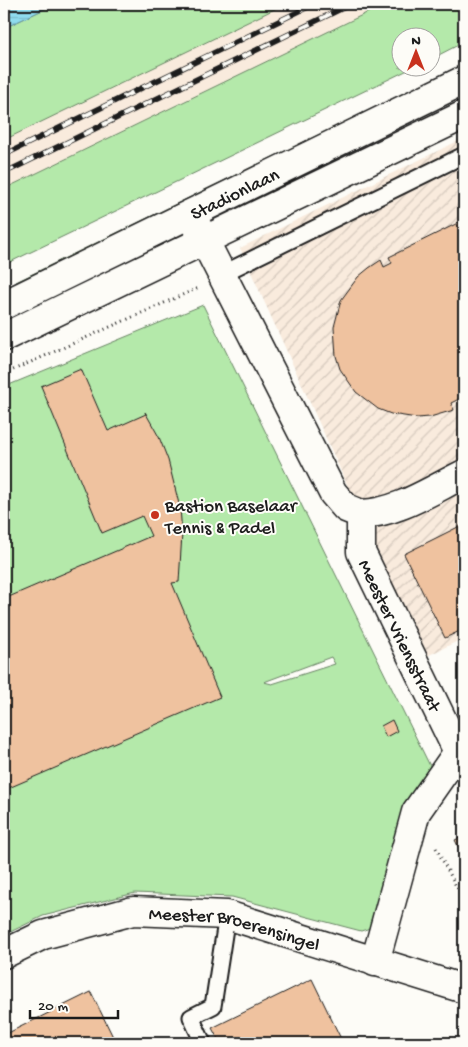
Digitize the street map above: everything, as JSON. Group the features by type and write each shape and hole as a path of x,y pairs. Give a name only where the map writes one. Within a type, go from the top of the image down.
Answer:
{"street":[{"name":"Stadionlaan","path":"4,304 464,80"},
{"name":"Stadionlaan","path":"4,337 464,115"},
{"path":"192,214 334,493 346,508 361,514 379,514 394,509 464,474"},
{"name":"Meester Vriensstraat","path":"361,514 361,552 461,751 416,812 376,962"},
{"name":"Meester Broerensingel","path":"4,954 44,935 133,911 226,915 464,989"}],"lane":[{"path":"224,274 464,155"},
{"path":"204,1043 191,1017 213,1006 226,915"}],"path":[{"path":"4,374 188,294 224,274"},
{"path":"416,812 464,900"}],"shaded area":[{"path":"285,4 385,4 4,189 4,140"},
{"path":"464,138 464,638 425,657 240,248"}],"green space":[{"path":"55,4 285,4 4,140 4,28"},
{"path":"385,4 464,4 464,42 440,54 440,28 390,28 391,78 4,265 4,189"},
{"path":"464,64 464,73 17,287 16,282 435,78 440,78 440,76"},
{"path":"203,305 430,766 407,805 377,917 370,928 361,931 232,897 135,893 43,916 4,935 4,387","holes":["331,657 335,664 272,684 264,682"]}],"water":[{"path":"4,4 55,4 4,28"}],"building":[{"path":"464,220 464,404 462,405 459,399 451,403 454,410 430,417 417,418 391,414 378,409 356,392 340,369 336,356 334,327 341,300 358,277 381,260 384,267 392,263 389,257"},
{"path":"81,369 108,431 146,414 145,412 159,437 168,460 180,508 182,533 179,582 172,583 220,697 4,790 4,599 151,536 142,516 102,533 41,386"},
{"path":"464,524 464,629 445,638 404,554"},
{"path":"392,720 397,731 386,737 381,726"},
{"path":"464,836 464,858 455,840"},
{"path":"312,979 343,1043 220,1043 212,1028"},
{"path":"91,992 116,1043 4,1043 4,1035"}],"railway":[{"path":"4,155 314,4"},
{"path":"4,173 351,4"}],"place":[{"name":"Bastion Baselaar Tennis & Padel","path":"155,515"}]}
